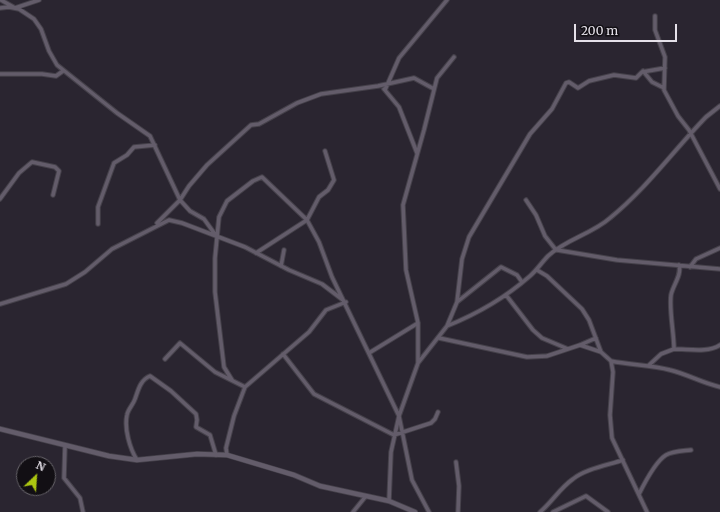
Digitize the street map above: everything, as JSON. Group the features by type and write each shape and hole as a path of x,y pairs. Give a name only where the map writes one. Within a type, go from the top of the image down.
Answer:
{"street":[{"path":"1,0 23,11 38,24 52,58 63,71 150,136 180,200 190,211 204,219 217,237"},
{"path":"0,8 15,8 39,0"},
{"path":"385,90 386,84 399,58 447,0"},
{"path":"655,16 655,30 664,52 666,68 664,88 676,114 690,133 720,189"},
{"path":"389,501 391,456 394,435 399,416 418,363 418,323 406,270 403,205 438,74 454,56"},
{"path":"418,363 447,326 457,302 462,259 469,237 490,204 510,166 533,130 552,109 564,85 569,82 581,87 589,81 614,75 636,78 643,71 666,68"},
{"path":"0,74 42,74 56,76 63,71"},
{"path":"643,71 652,82 664,88"},
{"path":"154,227 180,200 189,186 207,165 251,125 259,124 297,103 321,94 378,86 414,78 434,89"},
{"path":"378,86 385,90 399,108 417,153"},
{"path":"447,326 506,295 536,270 548,256 602,225 621,209 690,133 709,114 720,106"},
{"path":"98,224 98,207 114,162 127,155 134,147 155,145"},
{"path":"256,253 307,220 319,197 328,190 334,180 325,151"},
{"path":"0,199 20,173 32,162 57,169 58,176 53,195"},
{"path":"232,380 224,367 215,292 219,217 222,208 227,202 258,178 262,177 266,179 288,203 307,220 319,242 332,277 346,302 399,416 412,480 428,512"},
{"path":"526,200 536,215 545,236 557,250 607,259 720,269"},
{"path":"0,304 66,284 85,272 112,249 169,220 176,221 256,253 322,284 346,302"},
{"path":"690,266 696,259 720,248"},
{"path":"281,266 284,250"},
{"path":"674,349 670,300 673,286 680,273 679,265"},
{"path":"457,302 501,267 517,275 522,282"},
{"path":"536,270 547,276 582,309 589,320 601,352"},
{"path":"506,295 533,330 542,338 568,349"},
{"path":"227,455 226,448 234,416 245,387 312,329 326,310 346,302"},
{"path":"369,353 418,323"},
{"path":"439,338 526,357 542,357 580,345 596,338"},
{"path":"166,359 180,343 215,372 245,387"},
{"path":"580,345 601,352 611,361 626,365 648,366 673,370 705,384 720,387"},
{"path":"648,366 661,354 674,349 704,350 720,345"},
{"path":"283,354 304,384 318,396 394,435 433,422 438,412"},
{"path":"611,361 613,372 610,432 647,512"},
{"path":"137,460 130,445 126,423 127,415 135,399 136,392 146,378 150,376 172,391 196,414 198,420 196,427 210,435 216,455"},
{"path":"0,429 65,446 137,460 198,454 227,455 294,475 320,486 389,501 415,512"},
{"path":"65,446 64,478 80,498 82,512"},
{"path":"639,494 652,471 664,457 691,450"},
{"path":"540,512 548,506 549,502 557,492 580,474 623,460"},
{"path":"456,462 459,486 458,512"},
{"path":"353,512 366,496"},
{"path":"549,502 553,512 586,496 608,512"}]}
